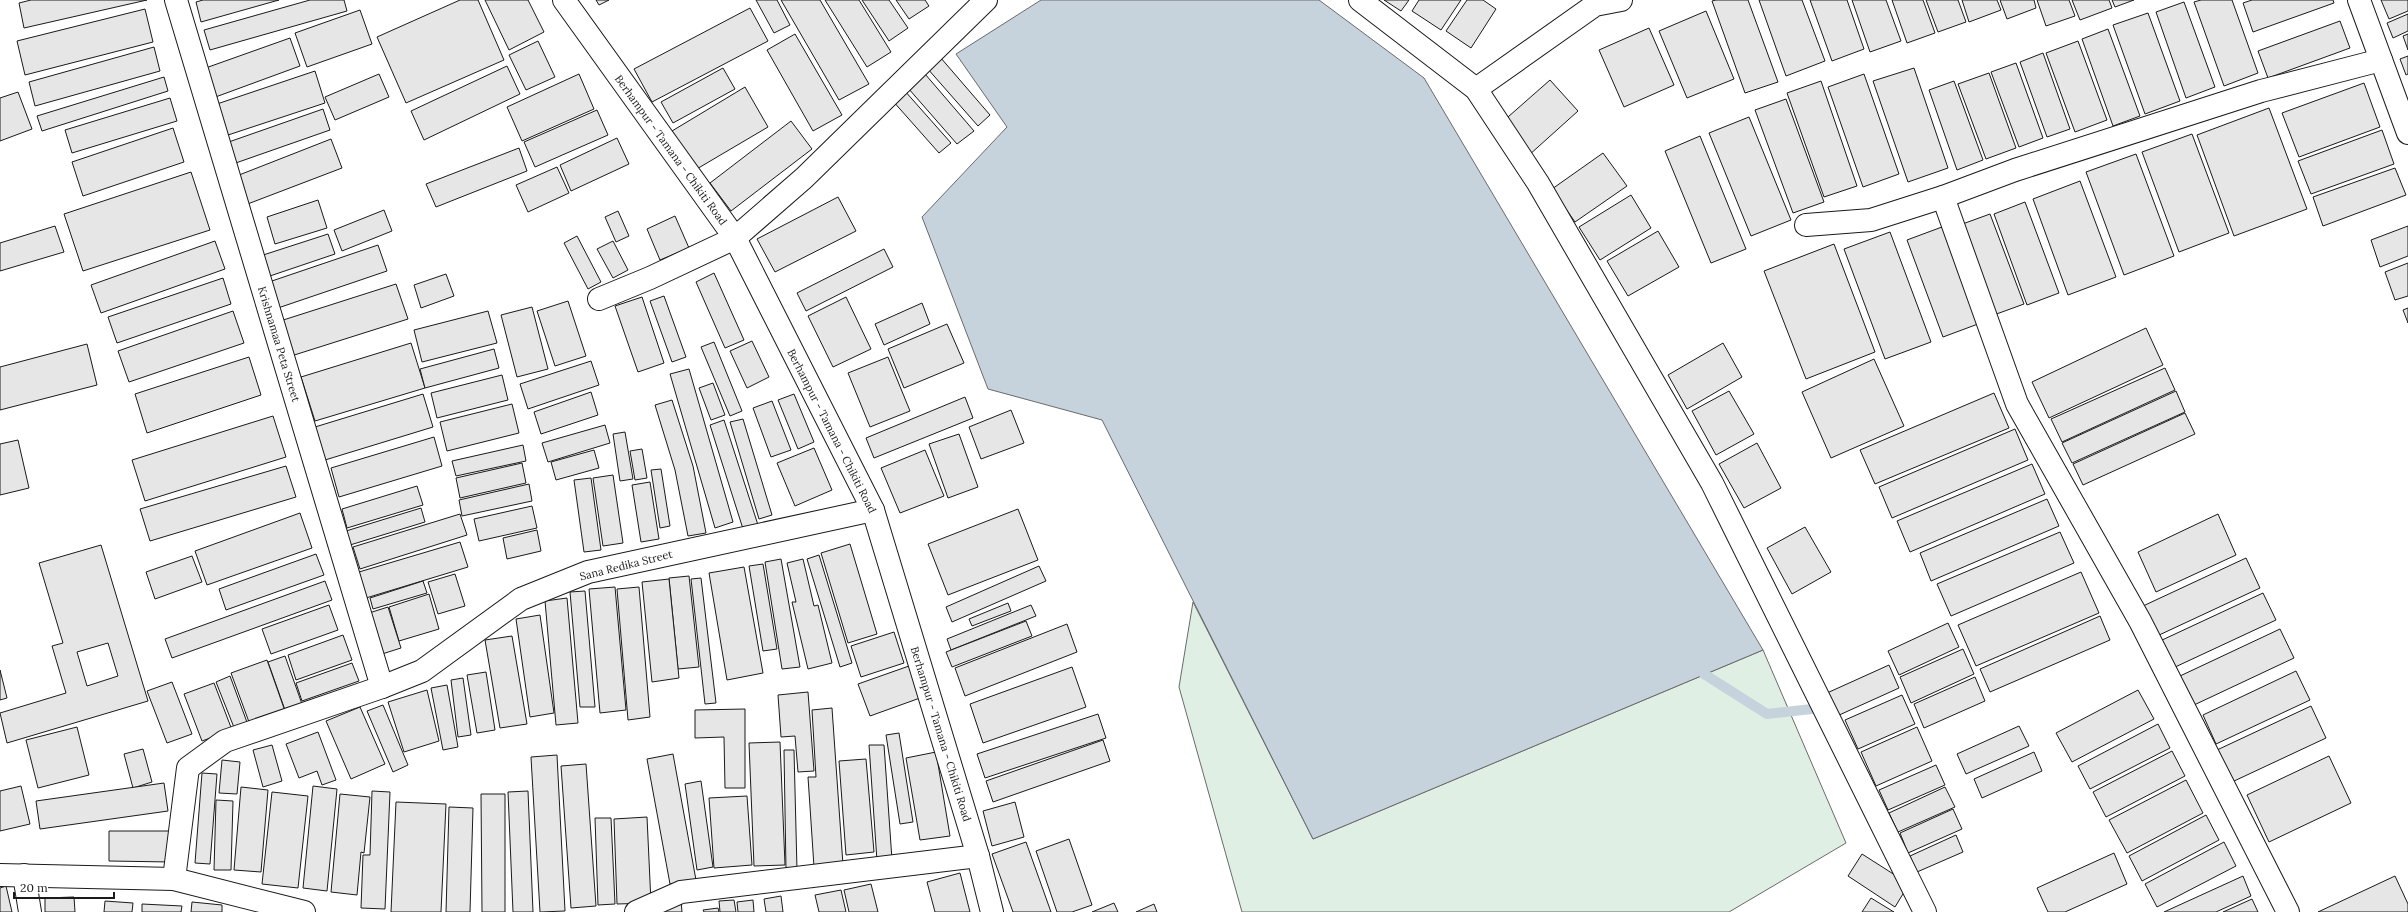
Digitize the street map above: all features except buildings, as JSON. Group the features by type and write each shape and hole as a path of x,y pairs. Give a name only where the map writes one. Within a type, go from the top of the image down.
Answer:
{"street":[{"name":"Krishnamaa Peta Street","path":"176,0 382,688"},
{"name":"Berhampur - Tamana - Chikiti Road","path":"564,0 734,238 873,510 978,856 992,912"},
{"path":"599,299 650,278 734,238 804,178 986,0"},
{"path":"1360,0 1476,89 1538,183 1712,483 1925,912"},
{"path":"1476,89 1595,4 1621,0"},
{"path":"2359,0 2408,133"},
{"path":"1806,225 1871,220 1943,197 2015,170 2261,91 2381,60"},
{"path":"1943,197 2017,404 2140,621 2288,912"},
{"name":"Sana Redika Street","path":"174,879 188,768 225,741 382,688 422,671 521,599 588,572 873,510"},
{"path":"636,912 681,892 978,856"},
{"path":"0,875 174,879 304,912"},
{"path":"24,876 30,912"}],"green space":[{"path":"1193,602 1313,839 1763,650 1846,843 1729,912 1242,912 1179,687"}],"shaded area":[{"path":"1041,0 1319,0 1424,78 1763,650 1313,839 1102,420 988,389 922,217 1007,127 956,54"}],"waterway":[{"path":"1697,663 1704,674 1767,714 1821,708"}]}
